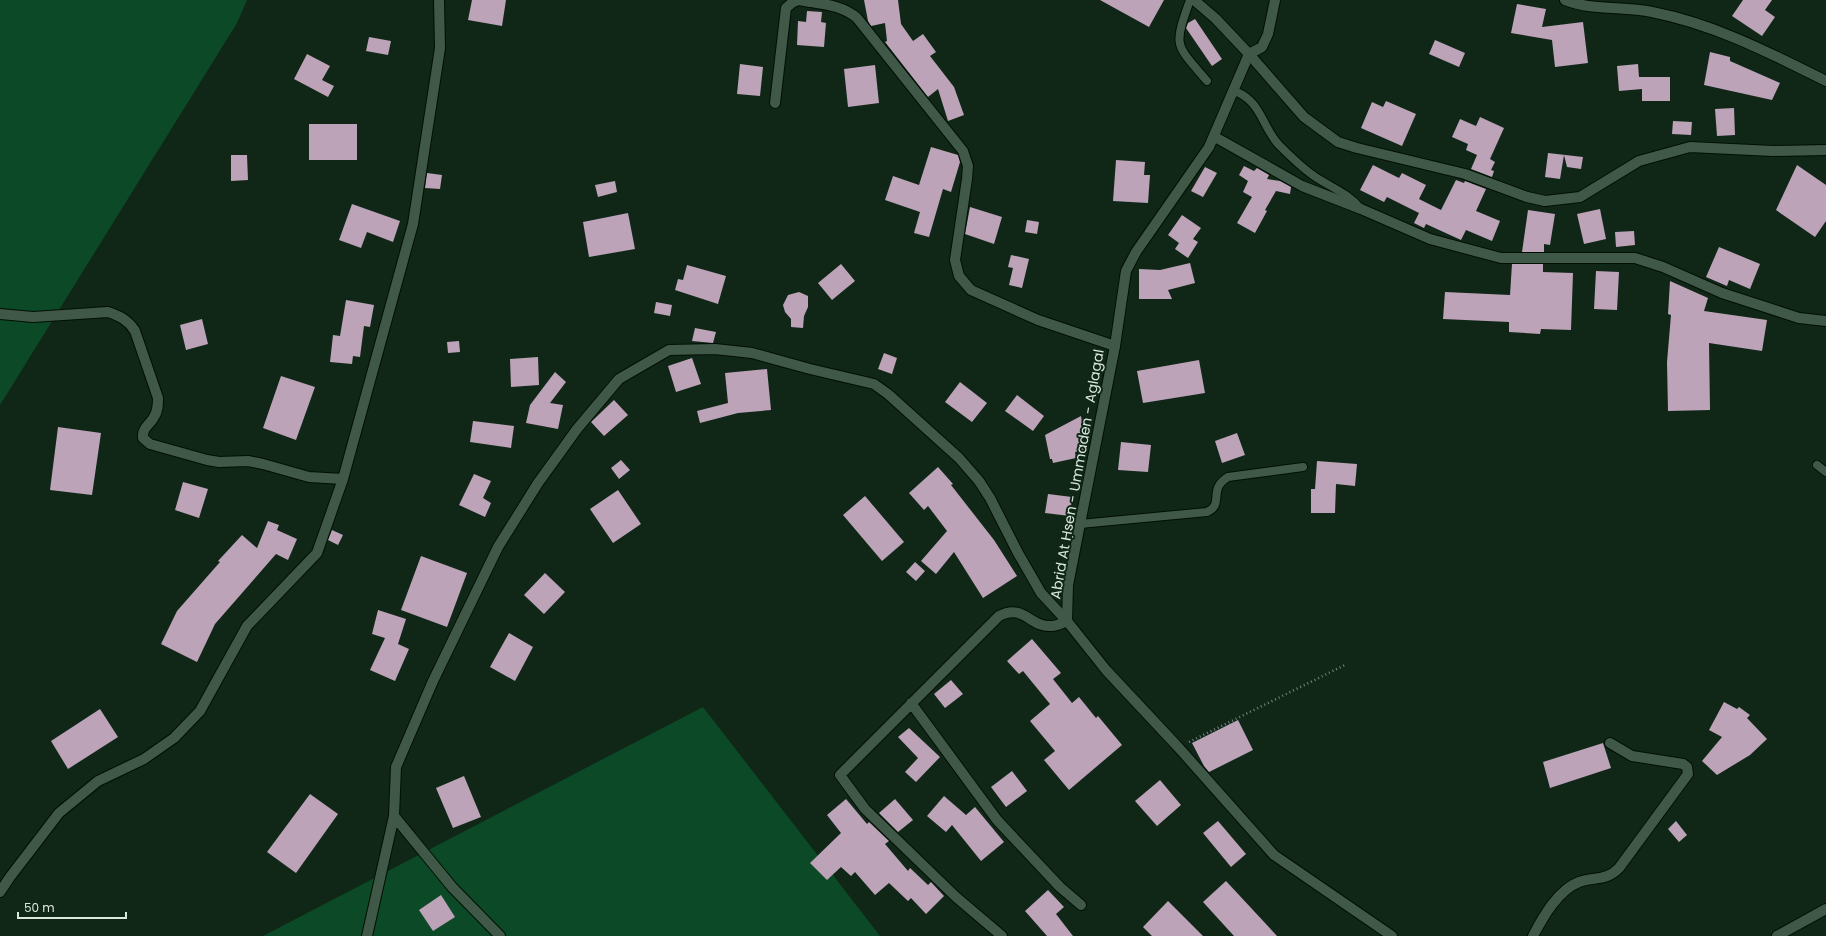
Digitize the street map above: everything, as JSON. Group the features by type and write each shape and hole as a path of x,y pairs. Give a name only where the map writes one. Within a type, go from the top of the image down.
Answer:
{"street":[{"path":"0,892 59,814 98,782 144,759 174,738 200,711 247,626 317,553 343,480 413,224 440,48 439,0"},
{"path":"775,103 786,8 793,2 799,0 839,7 849,11 857,18 963,151 968,166 955,260 959,276 972,290 1038,320 1115,346"},
{"path":"1194,0 1216,19 1249,54 1304,117 1338,142 1465,174 1527,198 1545,201 1580,197 1639,161 1690,147 1773,151 1826,150"},
{"path":"1249,54 1262,47 1268,34 1275,0"},
{"path":"1565,0 1580,6 1650,12 1694,22 1735,37 1826,80"},
{"name":"Abrid At Ḥsen - Ummaden - Aglagal","path":"1249,54 1215,137 1136,252 1126,271 1115,346 1068,585 1067,621 1106,670 1179,748 1274,855 1392,936"},
{"path":"1215,137 1302,186 1361,209 1430,239 1501,258 1635,258 1663,267 1722,293 1799,318 1826,321"},
{"path":"0,314 32,317 108,312 118,315 129,322 135,331 158,398 158,408 154,418 142,433 143,438 150,444 206,460 248,461 309,477 343,480"},
{"path":"367,936 394,816 396,767 433,681 498,547 538,483 577,429 619,379 669,350 715,349 752,354 810,370 874,384 879,387 959,458 979,481 990,498 1018,553 1041,593 1067,621 1053,626 1040,625 1016,612 1009,611 999,616 840,775 865,809 956,897 1002,936"},
{"path":"911,703 997,820 1060,887 1081,905"},
{"path":"1533,936 1556,900 1568,888 1584,880 1605,878 1619,868 1675,794 1688,774 1689,770 1685,765 1632,756 1610,743"},
{"path":"394,816 452,887 500,936"},
{"path":"1777,936 1826,909"}],"lane":[{"path":"1190,0 1180,29 1179,43 1181,51 1207,81"},
{"path":"1234,90 1240,92 1258,109 1272,135 1294,160 1314,176 1352,198 1361,209"},
{"path":"1817,465 1826,472"},
{"path":"1080,524 1207,512 1213,509 1216,504 1216,489 1218,485 1228,477 1303,467"}],"path":[{"path":"1179,748 1345,665"}],"green space":[{"path":"0,0 247,0 237,23 0,405"},
{"path":"703,707 880,936 263,936"}],"building":[{"path":"472,0 506,0 502,26 468,20"},
{"path":"864,0 898,0 901,24 913,41 923,34 936,52 930,56 954,87 964,115 948,121 938,89 928,97 885,42 887,41 885,23 871,26 868,21"},
{"path":"1100,0 1164,0 1149,27"},
{"path":"1743,0 1772,0 1765,10 1775,17 1762,36 1732,16"},
{"path":"1517,4 1546,9 1542,27 1583,22 1588,63 1555,67 1552,40 1511,33"},
{"path":"807,11 822,12 821,22 826,23 824,47 797,45 798,21 806,22"},
{"path":"1195,19 1222,59 1212,66 1186,28 1188,23"},
{"path":"369,37 391,41 388,55 366,51"},
{"path":"1435,40 1465,53 1459,67 1429,54"},
{"path":"1710,52 1730,57 1730,61 1780,83 1772,100 1704,85"},
{"path":"307,54 330,66 322,80 334,86 328,97 294,79"},
{"path":"740,64 763,67 760,96 737,94"},
{"path":"1638,64 1639,77 1670,77 1670,101 1642,101 1642,89 1619,91 1617,66"},
{"path":"875,65 879,103 848,107 844,69"},
{"path":"1386,101 1416,114 1402,146 1361,128 1372,102 1383,107"},
{"path":"1734,108 1735,135 1717,136 1715,109"},
{"path":"1480,117 1504,128 1490,159 1495,162 1491,170 1494,171 1492,177 1471,169 1477,155 1466,150 1468,144 1452,137 1460,119 1476,126"},
{"path":"1673,121 1692,122 1691,135 1672,134"},
{"path":"309,124 357,124 357,160 309,160"},
{"path":"931,147 958,155 960,162 951,192 943,189 929,237 914,233 920,212 885,200 893,176 919,185"},
{"path":"1548,153 1583,157 1581,169 1567,167 1564,155 1560,179 1545,177"},
{"path":"231,155 247,155 248,180 231,181"},
{"path":"1116,160 1145,162 1144,175 1150,175 1148,203 1113,201"},
{"path":"1373,165 1399,178 1402,173 1426,185 1419,199 1441,210 1456,180 1464,183 1465,181 1486,189 1476,211 1500,221 1492,241 1466,230 1461,240 1426,224 1424,228 1414,223 1419,213 1387,197 1384,202 1360,190"},
{"path":"1797,165 1826,185 1826,221 1815,237 1776,210"},
{"path":"1244,166 1254,171 1257,168 1269,175 1267,179 1280,181 1291,187 1290,194 1276,191 1265,210 1267,211 1255,233 1237,223 1252,197 1243,192 1248,181 1239,175"},
{"path":"1205,167 1217,173 1203,197 1191,191"},
{"path":"427,173 442,175 440,189 425,188"},
{"path":"615,181 617,192 598,197 595,185"},
{"path":"352,204 400,221 393,242 367,232 361,248 339,240"},
{"path":"970,207 1002,217 994,244 965,234"},
{"path":"1600,209 1606,239 1584,244 1577,214"},
{"path":"1528,210 1555,214 1550,245 1544,244 1544,252 1522,252"},
{"path":"628,213 635,249 589,257 583,222"},
{"path":"1182,215 1201,228 1193,239 1198,242 1188,258 1175,249 1179,243 1168,235"},
{"path":"1027,220 1039,222 1037,234 1025,232"},
{"path":"1634,231 1635,245 1616,247 1615,232"},
{"path":"1719,247 1760,264 1750,289 1729,280 1727,286 1706,277"},
{"path":"1011,255 1029,259 1022,288 1009,285 1013,268 1008,267"},
{"path":"1190,263 1195,283 1168,290 1172,299 1139,299 1139,269 1160,270"},
{"path":"841,264 855,281 832,300 818,283"},
{"path":"1512,264 1543,264 1543,272 1573,273 1571,330 1541,329 1540,334 1509,332 1509,322 1443,319 1445,292 1510,295"},
{"path":"687,265 726,276 718,304 675,290 678,279 683,280"},
{"path":"1596,271 1619,272 1617,310 1594,309"},
{"path":"1670,281 1708,298 1704,311 1767,320 1762,351 1709,343 1710,410 1668,411 1667,362 1671,315 1668,314"},
{"path":"799,292 808,296 808,307 804,316 803,328 791,327 791,319 785,312 783,305 788,295"},
{"path":"346,300 374,305 370,327 364,326 360,357 353,356 352,364 330,362 333,335 340,336"},
{"path":"656,302 672,305 670,316 654,313"},
{"path":"202,319 208,344 186,350 180,325"},
{"path":"695,328 716,332 713,343 692,341"},
{"path":"459,341 460,352 448,353 447,342"},
{"path":"884,353 897,358 892,374 878,369"},
{"path":"538,357 539,385 511,387 510,359"},
{"path":"692,358 701,384 676,392 668,366"},
{"path":"1199,360 1205,393 1143,403 1137,371"},
{"path":"767,369 771,410 738,413 700,423 697,411 728,403 725,373"},
{"path":"555,372 566,382 550,403 563,405 558,429 526,423 530,405"},
{"path":"281,376 315,387 296,440 263,428"},
{"path":"960,382 987,403 972,422 945,402"},
{"path":"1017,395 1044,416 1033,431 1005,411"},
{"path":"614,400 628,415 604,436 591,422"},
{"path":"1081,416 1084,433 1081,433 1084,450 1075,452 1076,458 1053,463 1052,459 1050,459 1045,435"},
{"path":"473,421 514,426 511,448 470,442"},
{"path":"58,427 101,433 92,495 50,490"},
{"path":"1237,433 1245,455 1222,463 1215,441"},
{"path":"1121,442 1151,445 1148,472 1118,470"},
{"path":"621,460 630,470 619,479 611,468"},
{"path":"1317,461 1357,464 1355,486 1336,484 1335,513 1311,513 1311,489 1315,489"},
{"path":"938,467 953,484 951,485 994,540 1017,576 983,598 954,552 936,574 921,561 947,531 928,506 924,510 909,493"},
{"path":"474,474 491,481 483,498 491,503 485,517 459,505"},
{"path":"183,482 208,489 199,518 175,510"},
{"path":"618,490 641,524 613,543 590,509"},
{"path":"1048,494 1072,497 1070,516 1045,513"},
{"path":"865,496 904,542 882,561 843,515"},
{"path":"268,521 279,525 277,530 297,539 288,560 276,554 215,624 197,662 161,644 177,611 220,562 218,561 242,535 257,548"},
{"path":"332,530 343,535 338,545 328,540"},
{"path":"421,556 467,573 447,627 401,610"},
{"path":"915,562 925,571 916,581 906,572"},
{"path":"545,573 565,592 544,614 524,595"},
{"path":"378,610 406,619 398,644 409,649 395,681 370,670 385,638 372,634"},
{"path":"509,633 533,647 515,681 490,667"},
{"path":"1032,639 1061,673 1053,679 1072,703 1079,697 1096,718 1098,716 1122,745 1069,790 1044,760 1055,751 1030,721 1050,704 1023,671 1019,674 1007,661"},
{"path":"951,680 963,694 945,708 934,694"},
{"path":"1724,702 1737,709 1739,707 1750,715 1747,718 1767,739 1750,755 1717,775 1702,761 1722,737 1709,730"},
{"path":"100,709 118,737 68,769 51,741"},
{"path":"1238,720 1253,750 1209,772 1204,766 1192,743"},
{"path":"909,728 940,757 916,782 905,772 918,758 898,737"},
{"path":"1603,743 1611,768 1550,788 1543,762"},
{"path":"1012,771 1027,791 1006,807 991,787"},
{"path":"464,776 481,817 453,828 436,788"},
{"path":"1160,780 1181,805 1157,826 1135,801"},
{"path":"310,794 338,814 296,873 267,852"},
{"path":"944,796 966,815 975,807 1004,842 981,861 952,825 946,832 927,816"},
{"path":"846,799 867,824 869,822 889,841 885,844 908,871 910,868 928,885 931,882 944,896 926,914 911,898 908,901 889,883 875,895 855,872 851,876 841,867 827,880 810,863 841,833 827,815"},
{"path":"895,799 913,820 898,832 879,813"},
{"path":"1218,821 1246,854 1231,867 1203,833"},
{"path":"1676,821 1687,835 1679,842 1668,829"},
{"path":"1226,881 1277,936 1234,936 1203,902"},
{"path":"1048,890 1064,907 1056,914 1073,936 1047,936 1025,911"},
{"path":"441,895 455,917 433,931 419,910"},
{"path":"1168,901 1203,936 1152,936 1143,927"}]}
